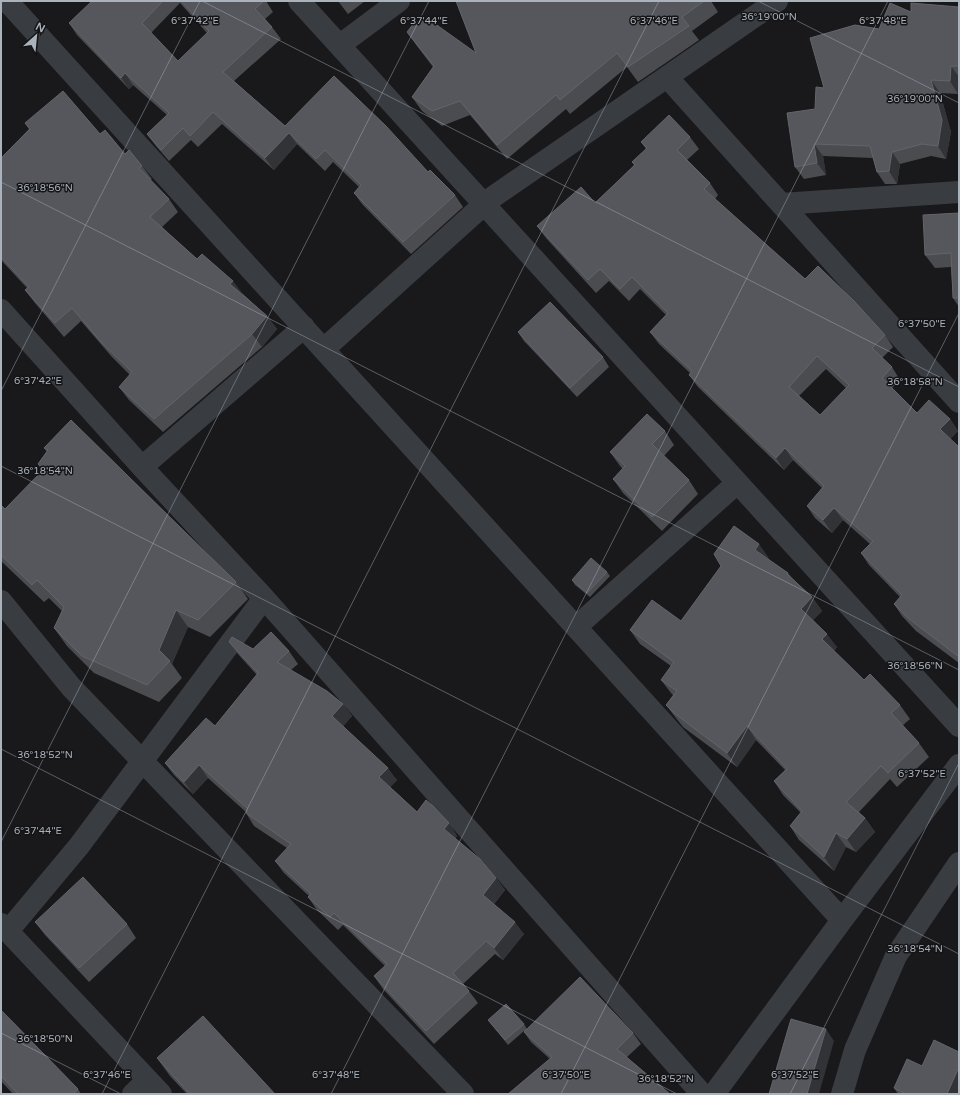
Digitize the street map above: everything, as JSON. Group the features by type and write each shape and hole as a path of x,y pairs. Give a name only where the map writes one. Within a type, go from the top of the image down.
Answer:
{"street":[{"path":"7,1 842,920"},
{"path":"299,1 959,726"},
{"path":"340,45 399,1"},
{"path":"324,349 484,205 777,1"},
{"path":"667,77 959,402"},
{"path":"781,204 959,192"},
{"path":"1,310 142,467 264,598 702,1094"},
{"path":"142,467 304,327"},
{"path":"576,627 737,482"},
{"path":"147,1089 4,928 79,846 264,598"},
{"path":"1,601 71,687 462,1094"},
{"path":"714,1094 842,920 959,765"},
{"path":"842,1094 855,1050 896,956 959,863"}],"building":[{"path":"92,1 163,1 142,23 178,61 209,31 181,1 264,1 255,9 272,27 223,72 285,126 334,76 386,126 428,172 430,170 455,195 403,242 354,193 361,185 325,150 316,159 289,133 265,158 213,112 190,136 183,128 161,150 147,134 169,113 125,73 121,78 69,23"},
{"path":"456,1 704,1 682,17 689,26 628,67 617,53 560,100 556,95 497,145 460,101 432,111 412,97 434,66 407,32 414,23 427,18 476,53"},
{"path":"890,3 911,12 911,3 959,7 959,66 951,66 950,81 931,80 942,120 938,146 922,144 892,152 889,171 877,172 870,146 814,144 817,163 795,167 787,113 815,109 816,87 824,88 810,38 855,25 879,29"},
{"path":"63,91 100,134 105,130 125,154 129,150 142,166 139,168 169,199 150,217 197,259 202,254 233,281 230,284 267,316 252,334 154,419 119,387 132,372 102,343 72,308 55,323 25,290 29,287 1,257 1,158 30,129 25,123"},
{"path":"669,115 690,137 677,150 710,183 704,189 805,279 818,266 854,301 885,335 872,348 892,367 882,378 917,413 929,400 950,419 940,429 959,447 959,657 908,618 894,604 902,595 861,553 873,541 834,508 823,520 807,506 824,486 785,448 776,458 689,375 692,371 650,332 668,313 632,277 620,289 600,269 588,280 537,226 581,187 595,203 635,165 632,162 647,148 641,142","holes":["817,356 849,385 820,415 789,387"]},
{"path":"959,213 959,298 953,298 951,253 925,255 923,215"},
{"path":"550,302 603,357 570,388 518,332"},
{"path":"647,414 665,431 652,444 689,480 652,517 613,479 625,466 610,452"},
{"path":"71,420 236,582 198,620 176,610 159,650 170,661 147,685 82,656 54,628 64,607 37,580 32,585 1,555 1,507 2,506 5,509 44,469 38,464 48,450 44,448"},
{"path":"734,526 759,544 755,550 788,573 787,574 812,597 801,609 827,634 822,639 864,680 870,674 900,705 891,713 919,743 888,773 881,766 846,802 865,818 847,839 836,833 824,857 790,826 802,811 774,781 787,769 747,726 727,753 674,713 666,705 677,691 661,680 674,662 630,630 652,600 681,621 721,566 714,554"},
{"path":"591,558 607,572 587,593 572,580"},
{"path":"271,632 289,651 277,662 327,691 343,704 332,716 388,768 379,777 417,812 426,800 449,823 444,829 480,859 496,878 483,895 515,922 494,948 486,941 453,973 469,991 426,1031 374,976 387,964 334,913 330,917 308,897 311,894 275,861 291,844 246,813 248,809 199,765 184,782 165,763 206,718 215,726 258,673 229,642 232,637 253,649"},
{"path":"83,877 127,924 79,968 35,922"},
{"path":"580,977 633,1033 617,1049 670,1094 508,1094 552,1057 524,1032"},
{"path":"506,1004 524,1024 505,1040 488,1020"},
{"path":"1,1010 78,1089 73,1094 18,1094 1,1076"},
{"path":"203,1016 275,1094 190,1094 157,1058"},
{"path":"791,1019 826,1029 807,1094 769,1094"},
{"path":"934,1040 959,1052 959,1067 947,1094 906,1094 894,1088 907,1059 922,1066"}]}
